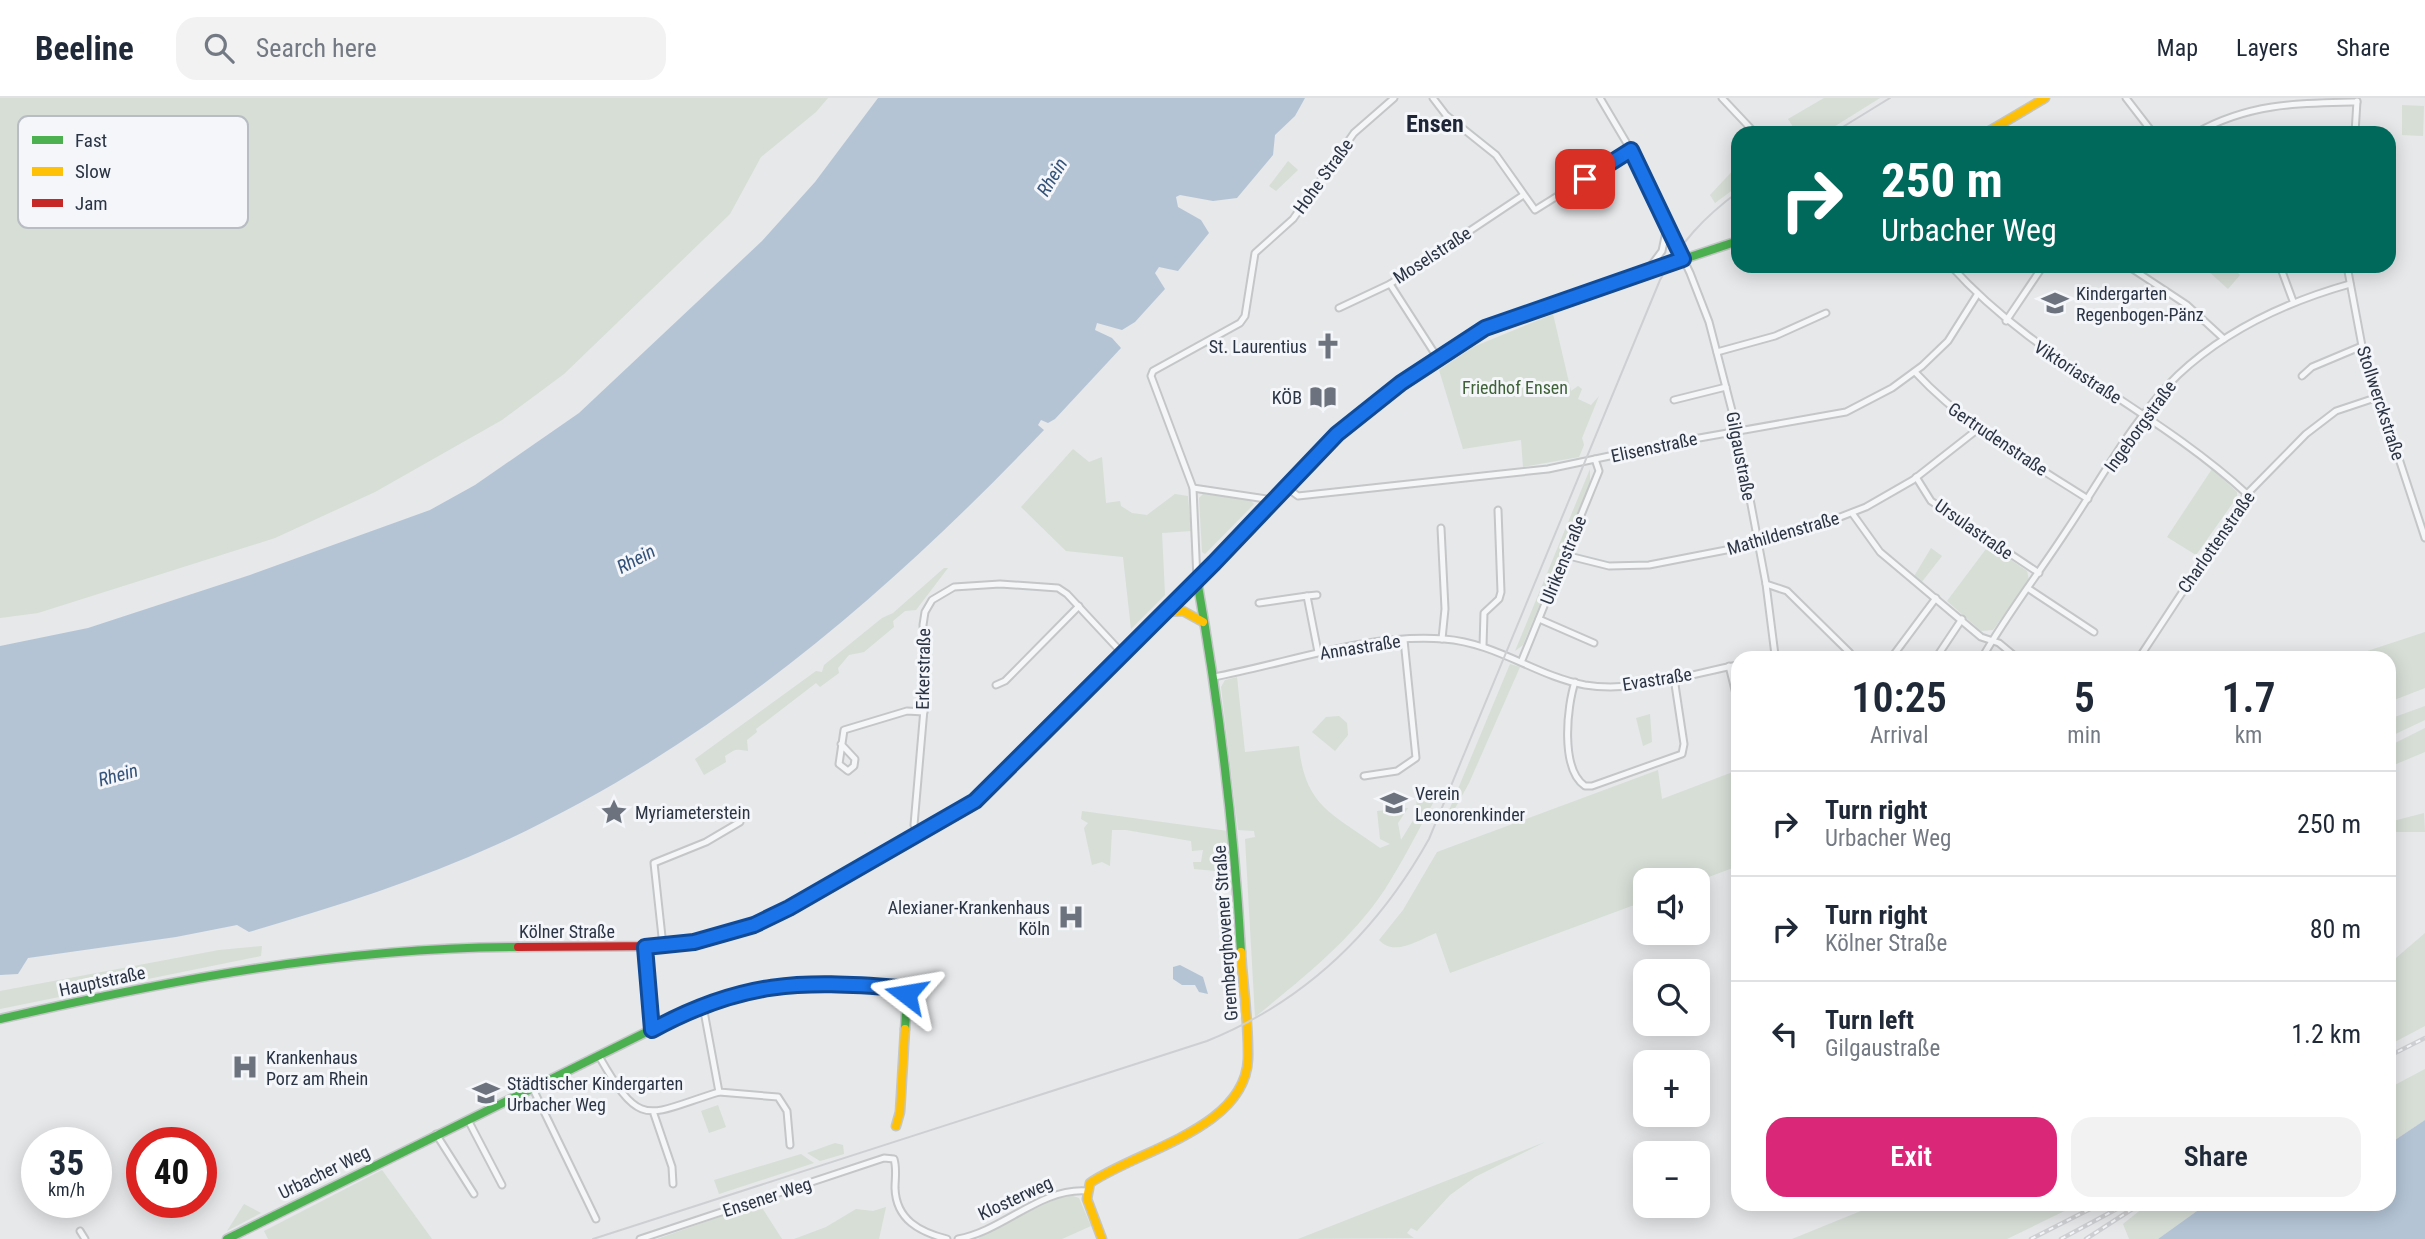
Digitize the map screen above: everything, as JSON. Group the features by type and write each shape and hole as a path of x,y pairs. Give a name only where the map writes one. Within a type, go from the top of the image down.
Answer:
{"main road":[{"path":"2023,111 2037,98"},
{"path":"1998,126 2045,98"},
{"name":"Kölner Straße","path":"210,975 327,957 422,948 663,946 694,942 754,925 975,801 1197,580 1337,434 1437,357 1485,328 1731,243"},
{"name":"Gremberghovener Straße","path":"1087,1195 1090,1183 1105,1172 1213,1121 1230,1105 1245,1073 1248,1024 1234,834 1214,677 1197,580"},
{"path":"1164,612 1183,611 1203,622"},
{"name":"Hauptstraße","path":"0,1019 210,975"},
{"name":"Urbacher Weg","path":"227,1239 436,1134 600,1058 702,1005 735,993 772,986 846,985 904,990 906,998 901,1101 896,1126"},
{"path":"1087,1195 1102,1239"}],"street":[{"name":"Hohe Straße","path":"1197,580 1193,488 1151,382 1153,371 1240,323 1245,316 1255,253 1293,219 1354,133 1394,98"},
{"path":"1433,98 1446,115 1496,155 1522,196 1535,210 1631,150"},
{"name":"Gilgaustraße","path":"1600,98 1631,150 1683,259 1709,322 1737,430 1766,584"},
{"path":"1722,98 1748,126"},
{"path":"2126,98 2148,126"},
{"path":"2209,126 2227,116 2281,105 2357,100 2355,126"},
{"name":"Moselstraße","path":"1339,308 1390,284 1522,196"},
{"path":"1646,271 1662,251 1667,227"},
{"name":"Viktoriastraße","path":"1957,273 2006,321 2215,464 2247,494"},
{"path":"2006,321 2038,273"},
{"path":"2139,273 2187,305 2224,339"},
{"path":"2283,273 2293,301"},
{"name":"Stollwerckstraße","path":"2348,273 2362,346 2425,538"},
{"path":"1390,284 1437,357"},
{"name":"Ingeborgstraße","path":"1986,651 2144,416 2177,376 2224,339 2293,301 2350,284"},
{"name":"Elisenstraße","path":"1286,487 1298,496 1548,469 1737,430 1846,412 1892,388 1915,372 1948,341 1977,295"},
{"path":"1717,352 1775,336 1826,313"},
{"path":"2302,376 2312,367 2362,346"},
{"name":"Gertrudenstraße","path":"1915,372 1951,408 1978,429 2088,499"},
{"path":"1674,400 1726,387"},
{"name":"Charlottenstraße","path":"2144,651 2247,494 2306,434 2336,411 2378,397"},
{"name":"Mathildenstraße","path":"1565,555 1588,562 1630,566 1757,544 1852,513 1916,477 1978,429"},
{"name":"Ulrikenstraße","path":"1522,660 1599,471 1595,459"},
{"name":"Ursulastraße","path":"1916,477 1931,501 2039,573"},
{"path":"1193,488 1273,500"},
{"path":"1483,646 1484,612 1499,599 1501,592 1498,510"},
{"path":"1852,513 1880,552 1962,618 1981,637 1992,640 2007,651"},
{"path":"1441,528 1446,609 1442,639"},
{"name":"Erkerstraße","path":"918,834 914,825 923,712 925,612 942,592 954,587 1000,584 1058,588 1079,606 1122,653"},
{"path":"1776,651 1766,584 1787,591 1848,651"},
{"path":"2029,589 2094,632"},
{"path":"1259,603 1317,595"},
{"path":"1307,596 1318,652"},
{"path":"1896,651 1936,598"},
{"path":"996,685 1005,681 1079,606"},
{"path":"1941,651 1962,618"},
{"path":"1539,619 1594,643"},
{"name":"Annastraße","path":"1214,677 1318,652 1404,640 1442,639 1483,646 1507,654"},
{"path":"1364,776 1397,771 1416,758 1404,640"},
{"name":"Evastraße","path":"1507,654 1575,681 1609,686 1674,678 1729,666"},
{"path":"1729,666 1731,674"},
{"path":"1575,681 1569,710 1568,739 1574,770 1580,784 1597,785 1682,754 1684,744 1674,678"},
{"path":"841,744 855,759 854,766 848,771 839,764 841,744 844,730 907,711 923,712"},
{"path":"663,946 654,863 706,842 740,822"},
{"path":"645,947 652,1030"},
{"path":"702,1005 719,1092"},
{"path":"600,1058 631,1105 654,1114 719,1092 773,1094 787,1111 790,1145"},
{"path":"533,1089 596,1219"},
{"path":"654,1114 672,1167 673,1184"},
{"path":"467,1119 502,1185"},
{"path":"436,1134 474,1194"},
{"name":"Ensener Weg","path":"640,1239 878,1159 894,1159 896,1200 900,1210 921,1231 947,1239"},
{"name":"Klosterweg","path":"958,1239 992,1227 1063,1192 1087,1195"},
{"path":"80,1231 85,1239"}],"green space":[{"path":"0,98 828,98 816,112 761,157 730,214 564,374 502,420 375,492 275,538 38,613 0,618"},
{"path":"1824,98 1880,98 1835,126 1792,126 1788,119"},
{"path":"2402,105 2424,106 2423,136 2402,135"},
{"path":"1288,161 1298,170 1276,191 1269,186"},
{"path":"1731,172 1731,191 1715,203 1710,195"},
{"path":"2210,273 2238,273 2240,275 2228,289"},
{"name":"Friedhof Ensen","path":"1553,314 1571,391 1578,386 1582,389 1578,399 1591,405 1599,396 1582,438 1584,445 1579,457 1523,467 1521,440 1463,449 1439,370 1473,347"},
{"path":"1073,449 1089,462 1102,457 1106,503 1120,501 1121,506 1132,513 1147,515 1175,494 1188,496 1191,531 1162,533 1165,595 1131,629 1123,557 1066,551 1021,507"},
{"path":"1590,469 1590,483 1523,645 1515,651"},
{"path":"2212,469 2237,492 2237,497 2196,555 2167,537"},
{"path":"1203,494 1250,500 1254,504 1205,554 1202,552 1199,498"},
{"path":"1989,545 2027,571 2029,580 1993,630 1981,631 1947,601"},
{"path":"1931,548 1942,556 1921,583 1913,578"},
{"path":"944,568 948,568 916,610 905,611 893,621 894,627 864,652 849,655 838,668 839,673 820,687 816,683 756,729 757,732 747,740 748,751 734,751 725,756 726,762 704,775 695,759 816,671 822,672 824,665 882,618 893,613"},
{"path":"2425,632 2425,688 2396,699 2396,651 2367,651"},
{"path":"1510,664 1520,667 1469,783 1448,821 1445,820"},
{"path":"1237,677 1245,752 1299,746 1302,767 1315,797 1324,808 1380,848 1390,844 1380,839 1377,811 1408,808 1398,823 1401,840 1417,814 1416,794 1439,792 1397,870 1362,920 1328,955 1255,1017 1245,839 1255,837 1254,831 1238,830 1221,687 1225,680"},
{"path":"2425,706 2425,720 2396,734 2396,716"},
{"path":"1650,714 1652,742 1643,746 1636,718"},
{"path":"1339,716 1347,723 1348,735 1335,751 1312,732 1326,717"},
{"path":"2425,728 2425,752 2396,764 2396,742"},
{"path":"1658,770 1662,799 1731,773 1731,869 1710,876 1710,868 1633,868 1633,905 1450,973 1436,933 1399,947 1385,945 1379,940 1403,910 1437,852"},
{"path":"1082,811 1228,831 1231,880 1216,871 1194,869 1193,862 1201,862 1203,850 1192,851 1191,841 1126,830 1112,830 1110,866 1102,862 1092,865 1084,828 1088,823 1081,819"},
{"path":"2424,813 2425,832 2396,832 2396,820"},
{"path":"2425,933 2425,1026 2396,1041 2396,958"},
{"path":"262,946 261,956 0,1009 0,991 219,950"},
{"path":"2425,1069 2425,1120 2396,1139 2396,1084"},
{"path":"718,1105 726,1127 709,1133 701,1111"},
{"path":"1545,1142 1475,1177 1450,1195 1417,1231 1411,1228 1407,1233 1414,1238 1298,1239"},
{"path":"835,1143 843,1145 844,1154 820,1161 807,1153"},
{"path":"801,1154 814,1163 719,1194 714,1180"},
{"path":"382,1170 432,1239 268,1239 264,1231"},
{"path":"1067,1194 1079,1198 1091,1226 1062,1239 978,1239 995,1227"},
{"path":"759,1203 782,1239 657,1239"},
{"path":"244,1204 261,1213 227,1231"},
{"path":"886,1207 879,1239 794,1239 826,1227 856,1209 873,1211"},
{"path":"1861,1211 2065,1211 2007,1239 1792,1239"},
{"path":"2139,1211 2197,1211 2158,1239 2129,1239 2123,1224"}],"water":[{"name":"Rhein","path":"878,98 1305,98 1295,116 1275,135 1273,155 1237,198 1213,201 1180,195 1176,197 1178,207 1201,220 1209,233 1178,271 1159,267 1155,273 1165,289 1135,322 1122,330 1097,323 1095,330 1112,338 1121,348 1055,419 1048,423 1041,420 1038,425 1044,430 984,492 857,609 721,715 650,762 575,805 498,844 406,882 249,932 237,925 176,937 28,958 18,974 0,975 0,646 88,628 250,575 430,510 475,485 579,413 762,241 815,182"},
{"path":"1180,965 1203,977 1208,994 1199,992 1195,985 1182,985 1173,979 1173,967"},
{"path":"2425,1120 2425,1239 2158,1239 2197,1211 2396,1211 2396,1139"}],"tram line":[{"path":"1844,126 1890,98"},
{"path":"593,1239 1207,1041 1276,1006 1336,960 1386,904 1429,839 1660,280 1694,232 1731,198"}],"railway":[{"path":"2396,1052 2425,1038"},
{"path":"2031,1239 2086,1211"},
{"path":"2061,1239 2113,1211"},
{"path":"2086,1239 2129,1211"}],"traffic: fast":[{"path":"1521,313 1731,243"},
{"path":"748,927 789,908 975,801 1345,428"},
{"path":"1197,580 1225,765 1241,952"},
{"path":"0,1019 129,991 257,968 386,953 518,947"},
{"path":"227,1239 685,1013 736,993 798,984 904,990 907,998 905,1029"}],"traffic: slow":[{"path":"1998,126 2045,98"},
{"path":"1165,612 1183,611 1203,622"},
{"path":"1102,1239 1087,1199 1090,1183 1186,1135 1209,1120 1229,1103 1242,1083 1248,1046 1241,952"},
{"path":"896,1126 900,1112 905,1029"}],"traffic: jam":[{"path":"1345,428 1408,379 1451,350 1521,313"},
{"path":"518,947 663,946 694,942 748,927"}],"place":[{"name":"Kindergarten Regenbogen-Pänz","path":"2055,303"},
{"name":"St. Laurentius","path":"1328,346"},
{"name":"KÖB","path":"1323,397"},
{"name":"Verein Leonorenkinder","path":"1394,803"},
{"name":"Myriameterstein","path":"614,812"},
{"name":"Alexianer-Krankenhaus Köln","path":"1071,917"},
{"name":"Krankenhaus Porz am Rhein","path":"245,1067"},
{"name":"Städtischer Kindergarten Urbacher Weg","path":"486,1093"}],"district":[{"name":"Ensen","path":"1435,124"}],"route":[{"path":"906,994 899,988 855,986 793,985 755,988 713,1000 652,1030 645,947 694,942 754,925 789,908 975,801 1214,563 1337,434 1401,383 1485,328 1529,310 1683,259 1631,150 1585,179"}]}
